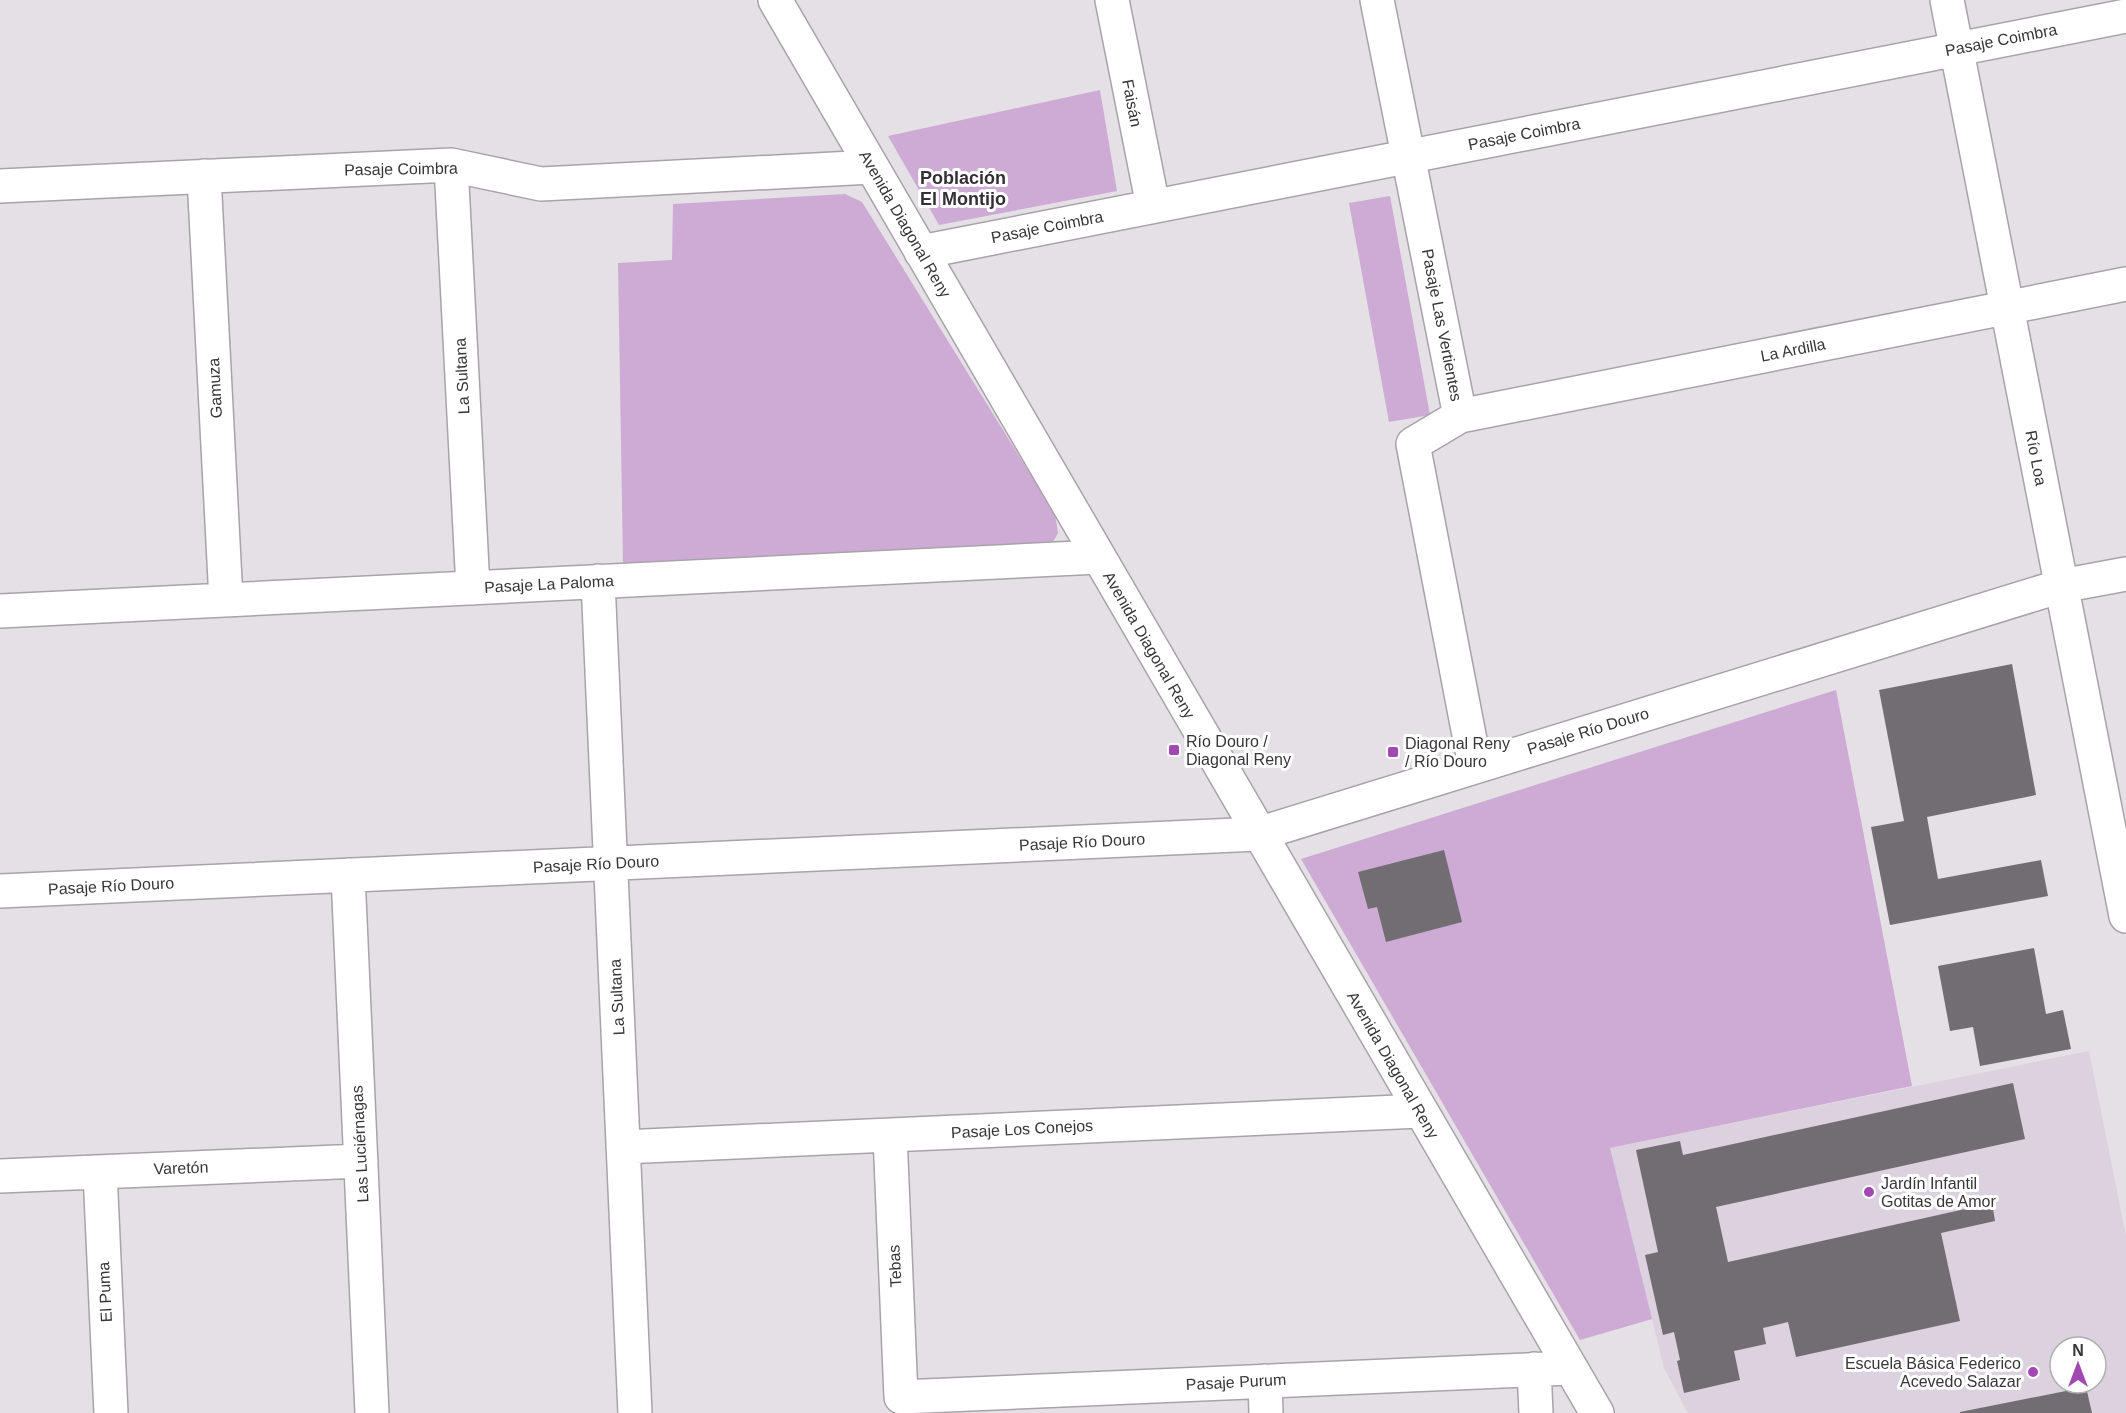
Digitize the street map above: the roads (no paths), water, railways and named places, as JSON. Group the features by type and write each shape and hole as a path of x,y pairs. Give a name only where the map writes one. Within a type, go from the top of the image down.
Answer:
{"street":[{"name":"Avenida Diagonal Reny","path":"775,0 1258,834 1597,1413"},
{"name":"Faisán","path":"1112,0 1153,206"},
{"name":"Pasaje Las Vertientes","path":"1377,0 1460,417 1413,444 1475,766"},
{"name":"Río Loa","path":"1947,0 2061,586 2121,866 2126,916"},
{"name":"Pasaje Coimbra","path":"921,252 2126,16"},
{"name":"Pasaje Coimbra","path":"0,186 452,165 541,184 872,167"},
{"name":"La Sultana","path":"452,165 472,588"},
{"name":"Gamuza","path":"204,176 226,600"},
{"name":"La Ardilla","path":"1460,417 2126,284"},
{"name":"Pasaje La Paloma","path":"0,611 1098,557"},
{"name":"Pasaje Río Douro","path":"0,891 1258,834 2061,586 2126,574"},
{"name":"La Sultana","path":"598,581 635,1413"},
{"name":"Las Luciérnagas","path":"348,875 372,1413"},
{"name":"Pasaje Los Conejos","path":"623,1147 1420,1111"},
{"name":"Tebas","path":"890,1135 901,1397"},
{"name":"Varetón","path":"0,1176 361,1161"},
{"name":"El Puma","path":"100,1172 111,1413"},
{"name":"Pasaje Purum","path":"901,1397 1004,1403 1265,1381 1570,1368"},
{"path":"1534,1369 1536,1413"},
{"path":"1265,1381 1266,1413"}],"place":[{"name":"Río Douro / Diagonal Reny","path":"1174,750"},
{"name":"Diagonal Reny / Río Douro","path":"1393,752"},
{"name":"Jardín Infantil Gotitas de Amor","path":"1869,1192"},
{"name":"Escuela Básica Federico Acevedo Salazar","path":"2033,1372"}],"district":[{"name":"Población El Montijo","path":"963,188"}]}
